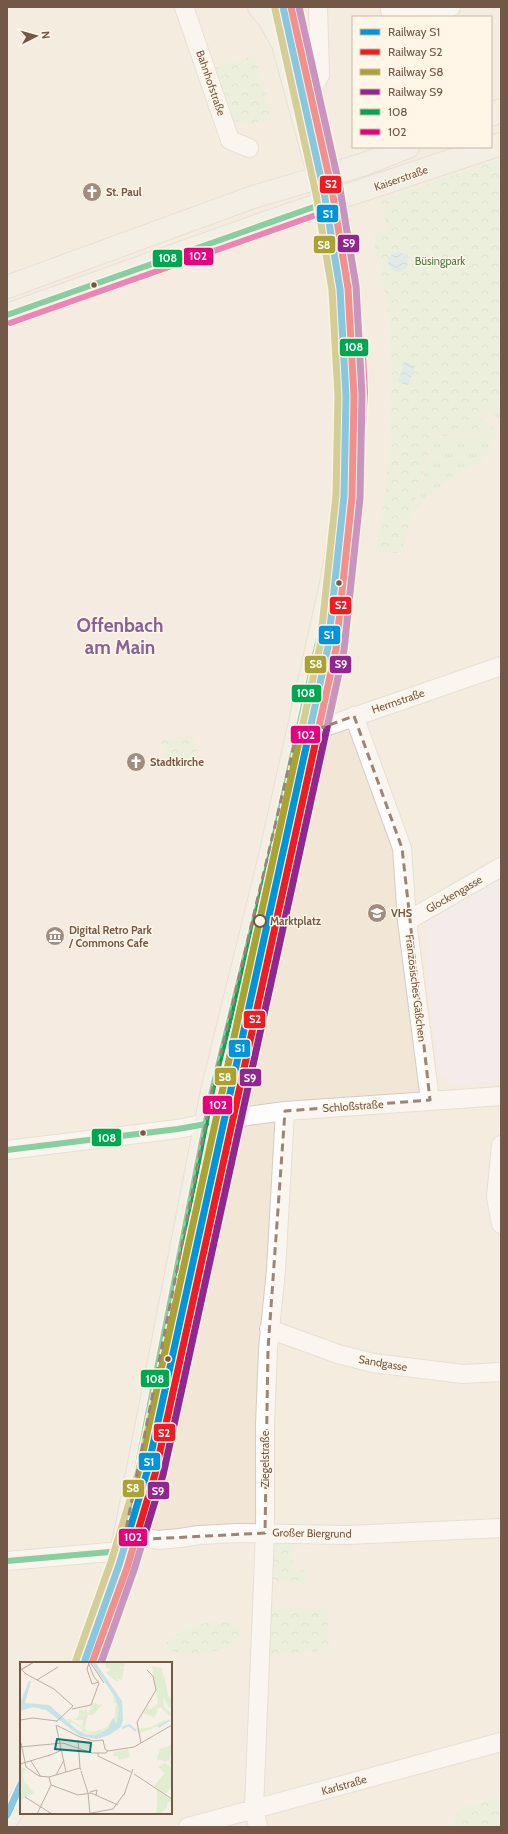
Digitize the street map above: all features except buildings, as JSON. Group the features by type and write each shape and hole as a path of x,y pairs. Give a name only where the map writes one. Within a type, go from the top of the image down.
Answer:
{"main road":[{"path":"259,7 274,26 284,48"},
{"path":"90,1662 108,1606 123,1541 206,1124 270,856 337,554 346,501 355,426 357,392 355,354 348,291 339,241 319,176 284,48 281,24 284,7"},
{"path":"492,114 501,110"},
{"path":"7,287 253,196 362,164 405,148"},
{"name":"Kaiserstraße","path":"7,315 276,219 489,148"},
{"path":"79,261 77,269 80,279 88,286"}],"street":[{"name":"Bahnhofstraße","path":"184,7 230,140 249,148"},
{"path":"299,105 312,89 320,75 318,7"},
{"path":"390,10 451,7"},
{"name":"Herrnstraße","path":"296,737 501,666"},
{"name":"Französisches Gäßchen","path":"354,716 402,848 407,921 430,1100"},
{"name":"Glockengasse","path":"407,921 501,867"},
{"name":"Schloßstraße","path":"206,1124 252,1115 285,1111 501,1096"},
{"name":"Ziegelstraße","path":"258,1827 254,1808 265,1533 265,1425 269,1329 276,1270 285,1111"},
{"path":"7,1150 178,1129 206,1124"},
{"path":"501,1145 496,1197 501,1224"},
{"name":"Sandgasse","path":"269,1329 338,1354 373,1362 463,1374 501,1372"},
{"name":"Großer Biergrund","path":"7,1561 123,1541 138,1536 158,1540 199,1535 265,1533 348,1535 501,1528"},
{"name":"Karlstraße","path":"188,1827 501,1742"}],"highlighted area":[{"path":"354,716 402,848 430,1100 285,1111 268,1349 265,1533 149,1539 126,1530 212,1091 296,737"}],"shaded area":[{"path":"7,7 501,7 501,1827 7,1827"},
{"path":"301,228 309,228 316,234 325,305 328,376 327,438 318,529 325,534 284,734 203,1107 7,1124 7,332"},
{"path":"501,880 501,1082 454,1085 438,1072 425,956 430,951 426,918 481,887"}],"green space":[{"path":"255,56 272,119 246,125 237,122 234,118 216,67"},
{"name":"Büsingpark","path":"501,159 501,407 494,405 490,412 481,418 498,430 495,436 492,434 433,436 401,553 375,552 386,491 392,379 389,319 372,234 388,229 380,201"},
{"path":"495,405 501,407 501,419 490,412"},
{"path":"495,437 481,463 465,469 426,496 412,519 434,438"},
{"path":"193,735 199,760 170,769 160,741"},
{"path":"273,1542 292,1543 293,1569 305,1570 305,1584 271,1581"},
{"path":"270,1607 327,1610 329,1648 308,1653 268,1655"},
{"path":"234,1622 242,1629 240,1637 222,1649 197,1654 185,1654 174,1652 167,1648 167,1642 174,1636 190,1628 207,1623"},
{"path":"501,1797 501,1827 447,1827 452,1825 460,1808"}],"water":[{"path":"398,252 405,255 408,262 405,269 398,272 391,269 388,262 391,255"},
{"path":"405,362 415,366 408,385 398,382"}],"rail line":[{"name":"S1","path":"84,1662 119,1565 147,1472 328,647 344,496 346,396 340,289 324,192 283,7"},
{"name":"S2","path":"92,1662 127,1568 155,1474 336,649 352,497 354,396 348,288 332,190 291,7"},
{"name":"S9","path":"101,1662 134,1570 163,1475 344,650 360,498 362,395 356,286 340,189 299,7"},
{"name":"S8","path":"76,1660 111,1562 139,1470 320,646 336,495 338,396 332,290 316,194 275,9"},
{"name":"S1","path":"7,1815 20,1786"}],"transit line":[{"name":"102","path":"99,1662 116,1608 134,1532 220,1093 278,858 339,586 354,502 363,426 365,392 363,354 352,261 343,224 327,174"},
{"name":"108","path":"121,1551 212,1091 270,856 331,584 346,501 355,426 357,392 355,354 344,263 335,226 319,176"},
{"name":"108","path":"7,315 328,202"},
{"name":"102","path":"10,323 330,210"},
{"name":"108","path":"7,1150 178,1129 206,1124"},
{"name":"108","path":"7,1561 121,1551"}],"place":[{"name":"St. Paul","path":"92,192"},
{"name":"Stadtkirche","path":"136,762"},
{"name":"VHS","path":"377,913"},
{"name":"Marktplatz","path":"260,921"},
{"name":"Digital Retro Park / Commons Cafe","path":"55,936"}],"district":[{"name":"Offenbach am Main","path":"120,636"}]}
